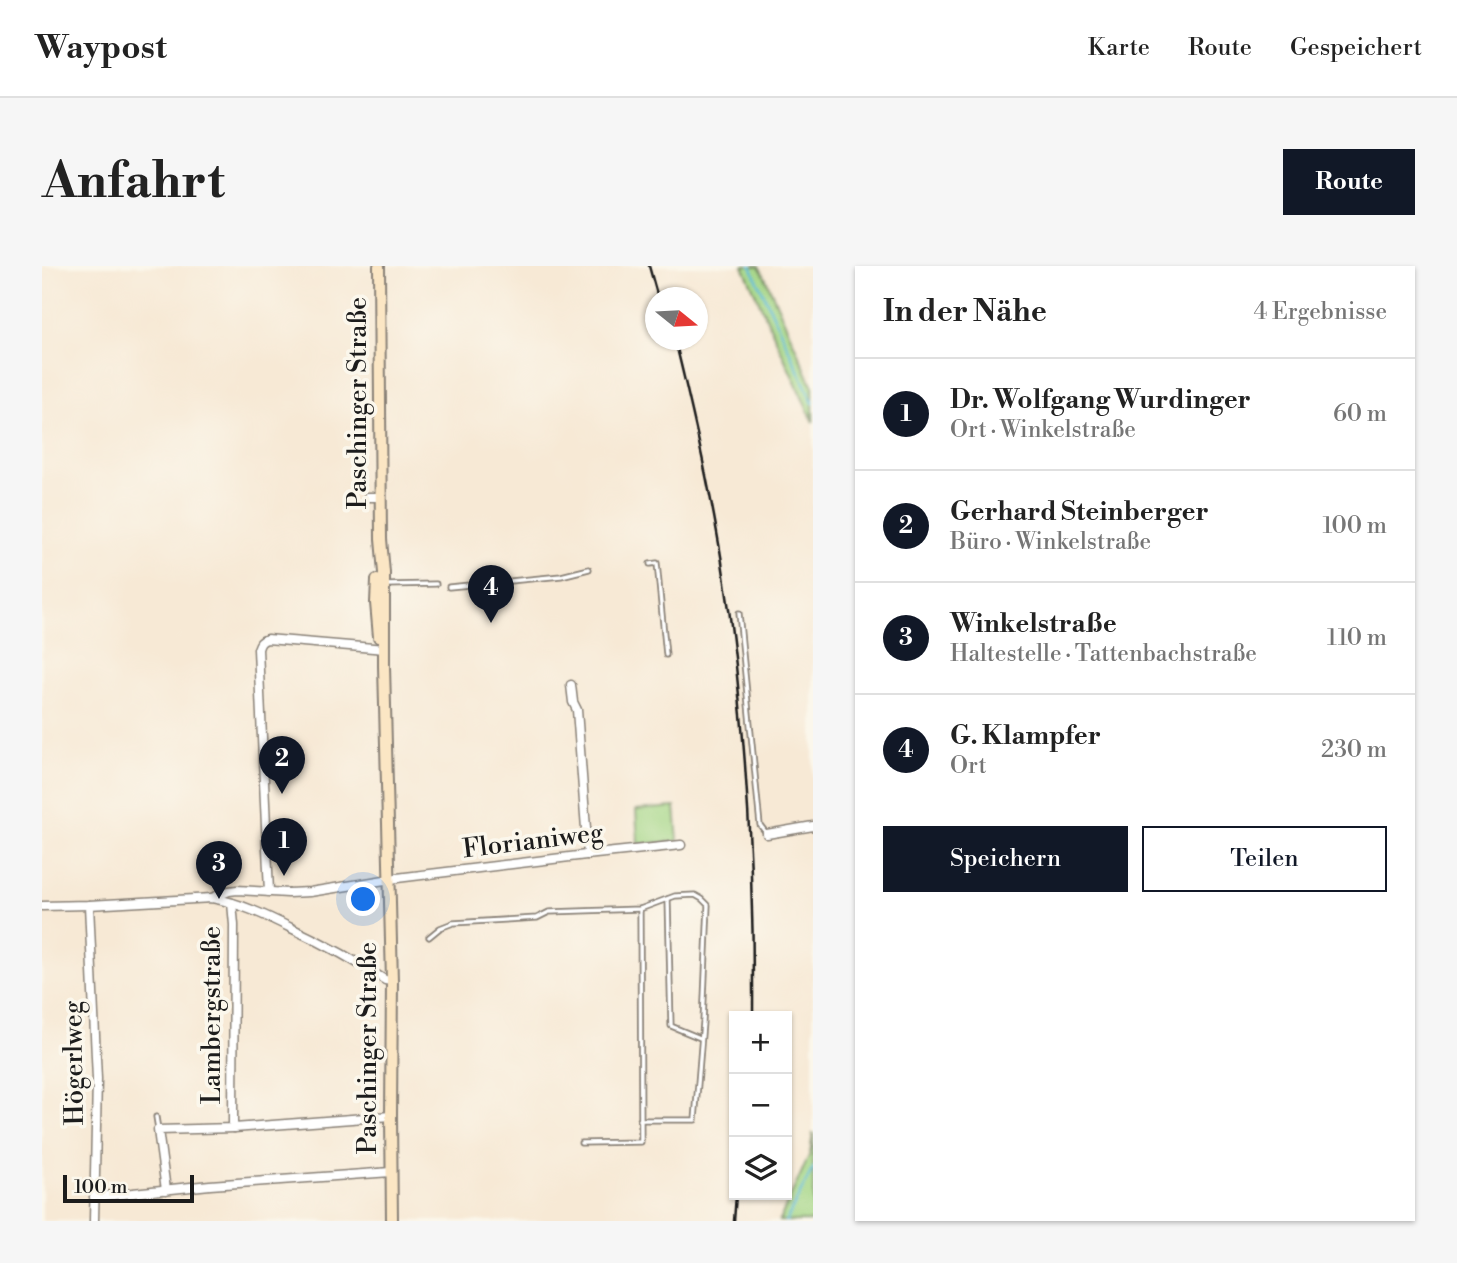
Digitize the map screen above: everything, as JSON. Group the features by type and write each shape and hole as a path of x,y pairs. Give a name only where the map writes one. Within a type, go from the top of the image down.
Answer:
{"street":[{"name":"Paschinger Straße","path":"379,266 381,586 392,981 392,1221"},
{"path":"369,497 381,497"},
{"path":"269,892 258,649 260,644 267,639 383,649"},
{"path":"571,685 577,710 588,855"},
{"path":"767,834 813,826"},
{"name":"Florianiweg","path":"212,898 229,891 310,892 681,845"},
{"path":"42,906 212,898 248,908 290,927 385,980 392,981"},
{"name":"Lambergstraße","path":"232,903 234,1128"},
{"name":"Högerlweg","path":"89,905 97,1079 94,1221"},
{"path":"166,1190 158,1130 234,1128 391,1115"},
{"path":"94,1197 391,1172"}],"lane":[{"path":"650,564 657,563 666,655"},
{"path":"449,587 561,576 589,569"},
{"path":"381,586 436,584"},
{"path":"739,613 760,825 767,834"},
{"path":"429,937 440,928 453,923 537,918 549,912 640,909 675,896 695,895 702,899 708,905 695,1120 640,1120"},
{"path":"668,899 671,1026 701,1038"},
{"path":"581,1143 641,1142 640,909"},
{"path":"156,1117 158,1130"}],"green space":[{"path":"743,266 759,266 765,277 813,387 813,422"},
{"path":"675,807 678,841 638,844 636,810"},
{"path":"813,1133 813,1221 779,1221 789,1200 792,1200 792,1193 810,1154"}],"waterway":[{"path":"751,266 813,403"},
{"path":"786,1221 813,1168"}],"railway":[{"path":"649,266 655,287"},
{"path":"677,350 712,506 737,675 750,845 753,1011"},
{"path":"734,1221 736,1200"}],"place":[{"name":"G. Klampfer","path":"491,623"},
{"name":"Gerhard Steinberger","path":"282,794"},
{"name":"Dr. Wolfgang Wurdinger","path":"284,876"},
{"name":"Winkelstraße","path":"219,899"}]}
